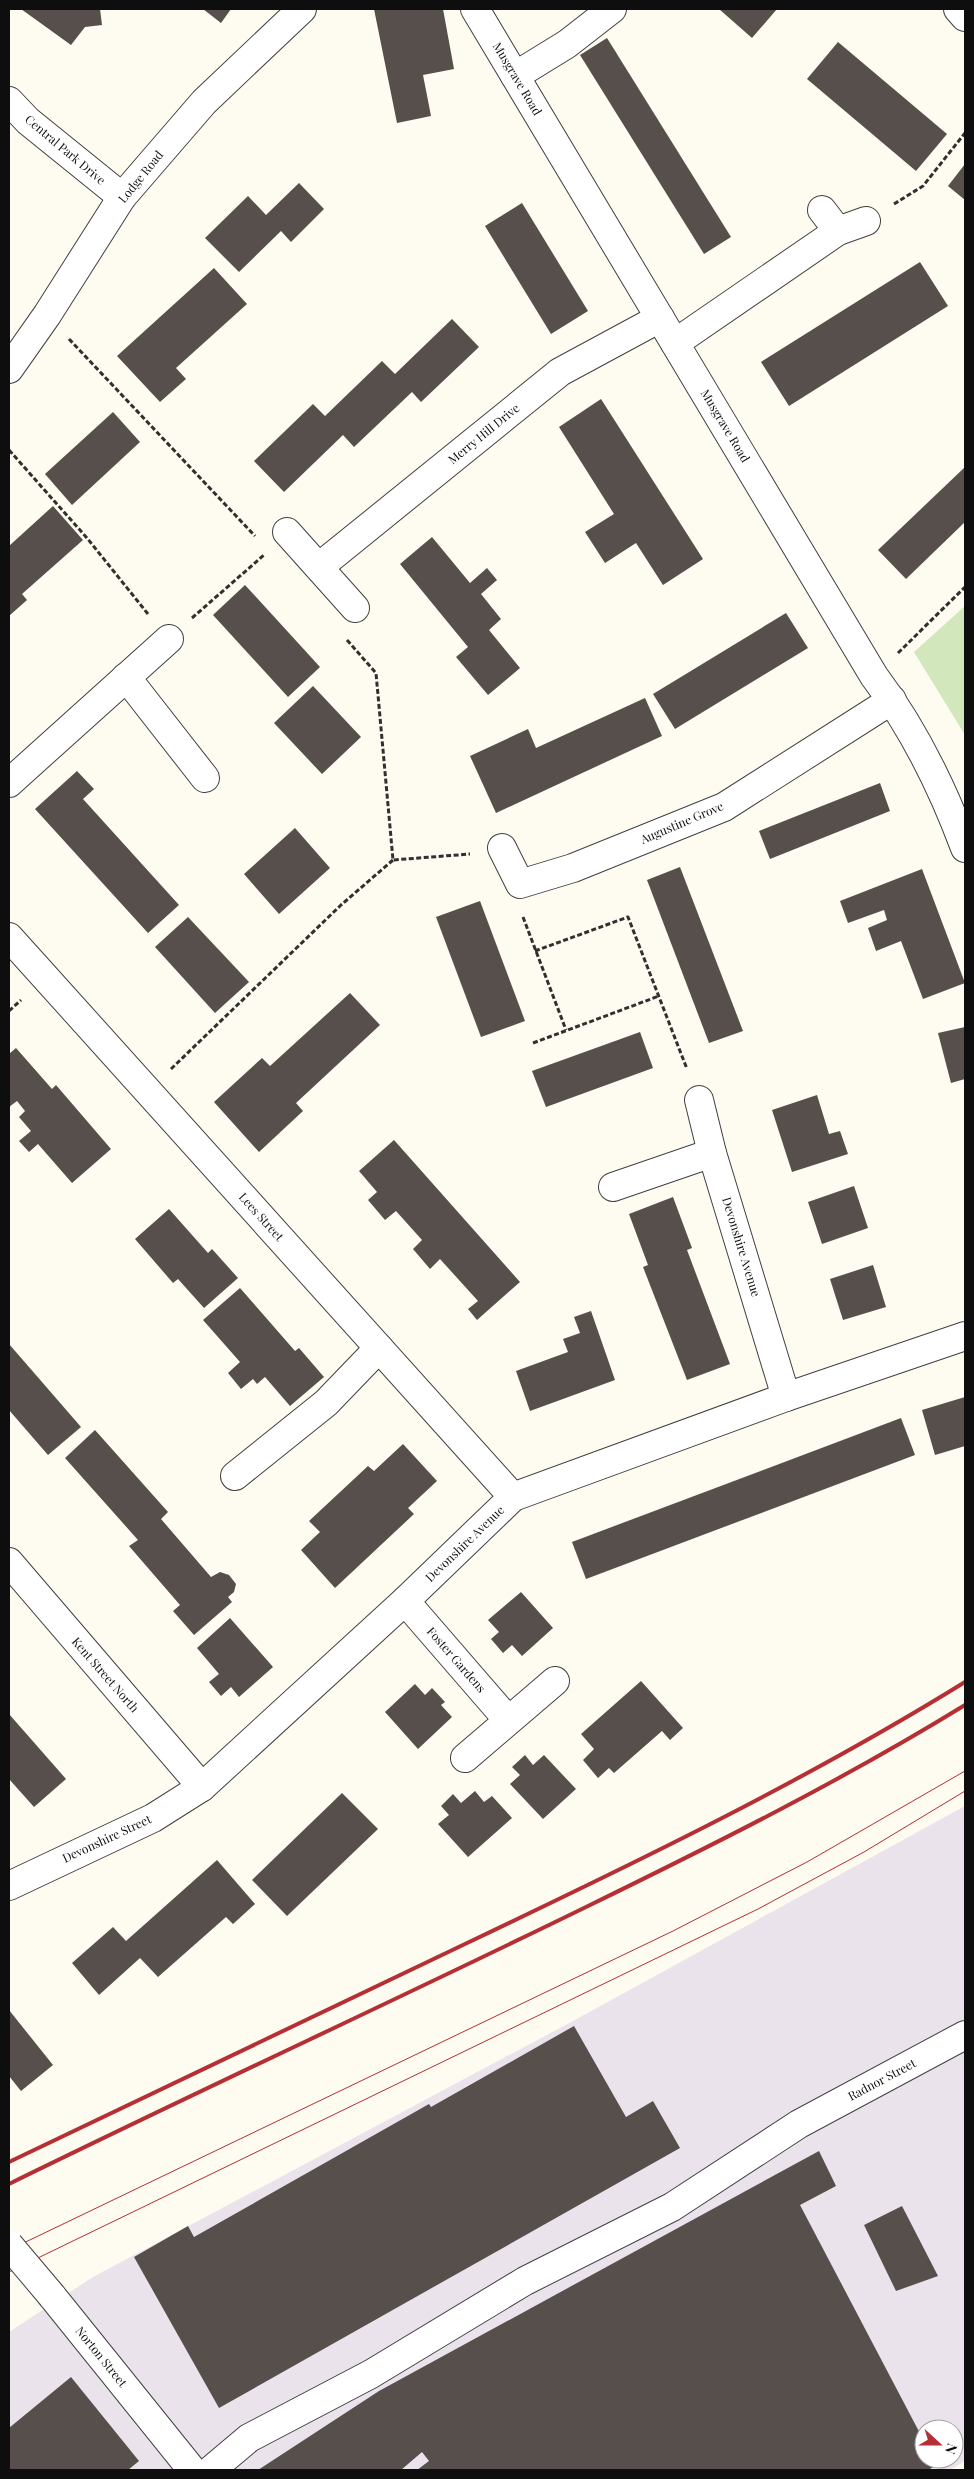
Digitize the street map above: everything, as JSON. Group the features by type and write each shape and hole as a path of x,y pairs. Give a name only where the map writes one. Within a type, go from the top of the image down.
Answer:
{"street":[{"name":"Lodge Road","path":"9,369 47,315 122,197 204,102 302,9"},
{"name":"Musgrave Road","path":"475,9 874,676 892,700 930,762 950,805 965,848"},
{"path":"515,76 567,44 612,9"},
{"path":"958,9 965,17"},
{"name":"Central Park Drive","path":"9,101 28,121 122,197"},
{"path":"675,343 830,221 866,221"},
{"name":"Merry Hill Drive","path":"319,567 560,372 660,318"},
{"path":"288,532 355,608"},
{"path":"9,783 168,639"},
{"path":"126,677 205,778"},
{"name":"Augustine Grove","path":"520,884 573,868 724,807 892,700"},
{"path":"502,848 520,884"},
{"name":"Lees Street","path":"9,937 514,1498"},
{"name":"Devonshire Avenue","path":"699,1100 712,1153 786,1397"},
{"path":"613,1187 712,1153"},
{"name":"Devonshire Avenue","path":"202,1787 514,1498 786,1397 965,1336"},
{"path":"235,1476 326,1403 379,1348"},
{"name":"Kent Street North","path":"9,1562 202,1787"},
{"name":"Foster Gardens","path":"405,1601 508,1720"},
{"path":"465,1758 555,1681"},
{"name":"Devonshire Street","path":"9,1886 154,1818 202,1787"},
{"name":"Radnor Street","path":"211,2470 249,2438 371,2374 525,2281 672,2207 799,2124 965,2036"},
{"name":"Norton Street","path":"9,2245 192,2470"}],"path":[{"path":"866,221 923,186 965,133"},
{"path":"47,315 262,544"},
{"path":"9,450 87,538 168,639 268,551"},
{"path":"874,676 965,587"},
{"path":"346,638 376,673 393,860"},
{"path":"148,1091 341,905 393,860 482,852 502,848"},
{"path":"520,884 522,916 566,1030"},
{"path":"536,951 628,917 699,1100"},
{"path":"533,1043 659,996"}],"shaded area":[{"path":"965,1806 965,2461 964,2419 914,2419 914,2469 952,2469 950,2470 9,2470 9,2332 93,2277 573,2021"}],"green space":[{"path":"965,606 965,735 914,652"}],"building":[{"path":"21,9 100,9 102,25 85,27 71,45"},
{"path":"203,9 231,9 221,23"},
{"path":"374,9 443,9 454,69 423,75 431,116 397,123"},
{"path":"719,9 777,9 752,38"},
{"path":"607,38 731,237 704,254 580,55"},
{"path":"838,42 947,134 916,171 807,79"},
{"path":"965,164 965,200 948,186"},
{"path":"299,183 324,209 291,242 281,231 239,272 205,238 248,196 266,215"},
{"path":"522,203 588,311 551,334 485,226"},
{"path":"920,262 948,306 789,406 761,362"},
{"path":"214,268 247,304 176,368 186,379 160,402 117,356"},
{"path":"452,319 479,347 421,402 412,392 354,447 343,435 284,492 254,461 313,404 325,416 382,361 395,374"},
{"path":"601,399 703,559 663,585 636,543 605,563 585,532 614,514 559,427"},
{"path":"113,412 140,442 72,505 45,474"},
{"path":"965,467 965,522 906,579 878,550"},
{"path":"53,506 83,540 22,594 27,600 9,616 9,546"},
{"path":"432,537 470,583 487,568 497,580 481,594 501,619 489,630 520,668 488,695 456,657 468,647 400,564"},
{"path":"245,585 320,667 288,697 213,615"},
{"path":"786,613 808,648 675,729 653,694"},
{"path":"313,686 361,737 322,774 274,723"},
{"path":"645,698 662,736 496,813 470,756 528,729 536,748"},
{"path":"77,771 94,789 83,799 179,905 148,933 35,809"},
{"path":"880,783 890,811 770,859 759,831"},
{"path":"295,828 330,868 279,914 244,874"},
{"path":"680,867 743,1031 709,1043 647,880"},
{"path":"922,869 965,983 923,999 901,941 876,951 868,928 887,920 884,910 848,923 840,901"},
{"path":"480,901 525,1021 481,1037 436,917"},
{"path":"188,917 249,982 215,1013 155,947"},
{"path":"350,993 380,1025 296,1103 303,1111 259,1152 214,1102 262,1058 270,1066"},
{"path":"965,1027 965,1079 951,1083 938,1033"},
{"path":"640,1032 653,1068 546,1107 532,1071"},
{"path":"16,1048 52,1089 56,1085 111,1149 72,1183 38,1144 29,1152 19,1141 31,1131 19,1117 25,1111 17,1101 9,1107 9,1054"},
{"path":"817,1095 829,1134 840,1131 848,1154 792,1172 772,1110"},
{"path":"394,1140 520,1282 477,1320 468,1309 478,1301 440,1259 430,1269 413,1249 422,1240 396,1211 385,1220 368,1200 377,1192 359,1171"},
{"path":"854,1186 868,1228 822,1244 808,1202"},
{"path":"673,1197 692,1248 687,1250 730,1364 687,1380 643,1267 648,1265 629,1214"},
{"path":"169,1209 208,1253 212,1249 238,1278 204,1308 178,1279 173,1283 135,1239"},
{"path":"873,1265 886,1307 843,1320 830,1279"},
{"path":"240,1288 295,1351 299,1348 324,1377 290,1406 265,1377 257,1384 253,1379 241,1389 228,1373 240,1362 203,1320"},
{"path":"591,1311 615,1380 530,1411 516,1371 568,1352 563,1339 580,1333 574,1317"},
{"path":"9,1344 81,1427 48,1455 9,1410"},
{"path":"965,1397 965,1446 935,1455 922,1410"},
{"path":"901,1418 915,1455 586,1579 572,1542"},
{"path":"95,1430 168,1512 161,1519 211,1577 220,1572 229,1575 236,1584 234,1592 228,1597 232,1602 194,1635 173,1611 180,1605 129,1546 138,1540 65,1458"},
{"path":"403,1444 437,1481 408,1508 414,1514 335,1588 301,1550 320,1532 309,1521 368,1466 374,1471"},
{"path":"521,1592 553,1628 522,1656 512,1645 503,1653 491,1639 499,1632 488,1620"},
{"path":"230,1618 273,1667 239,1697 231,1687 221,1696 209,1682 219,1674 197,1648"},
{"path":"641,1681 683,1728 670,1740 662,1731 614,1773 609,1768 598,1778 583,1760 594,1749 581,1734"},
{"path":"415,1684 425,1695 432,1688 445,1702 441,1705 452,1717 418,1749 385,1712"},
{"path":"9,1714 66,1779 34,1807 9,1779"},
{"path":"525,1755 533,1765 544,1755 576,1789 543,1819 510,1784 520,1775 512,1767"},
{"path":"475,1791 484,1802 492,1796 512,1818 468,1857 438,1824 449,1815 441,1806 453,1794 461,1803"},
{"path":"342,1793 378,1829 287,1916 252,1880"},
{"path":"217,1860 255,1904 233,1924 226,1917 158,1977 140,1958 99,1995 72,1963 113,1927 126,1941"},
{"path":"9,2010 53,2065 21,2091 9,2076"},
{"path":"574,2026 626,2117 653,2101 680,2148 219,2408 134,2257 188,2226 194,2237 429,2104 431,2107"},
{"path":"819,2151 836,2186 800,2205 914,2422 914,2469 930,2469 417,2470 429,2461 422,2452 401,2470 258,2470 379,2391"},
{"path":"902,2206 938,2276 896,2291 864,2225"},
{"path":"71,2377 139,2461 128,2470 9,2470 9,2428"}],"tram line":[{"path":"9,2250 673,1931 807,1862 965,1771"},
{"path":"9,2272 758,1909 864,1852 965,1791"}],"railway":[{"path":"9,2162 656,1852 843,1753 965,1682"},
{"path":"9,2184 514,1942 682,1859 825,1785 965,1705"}]}
